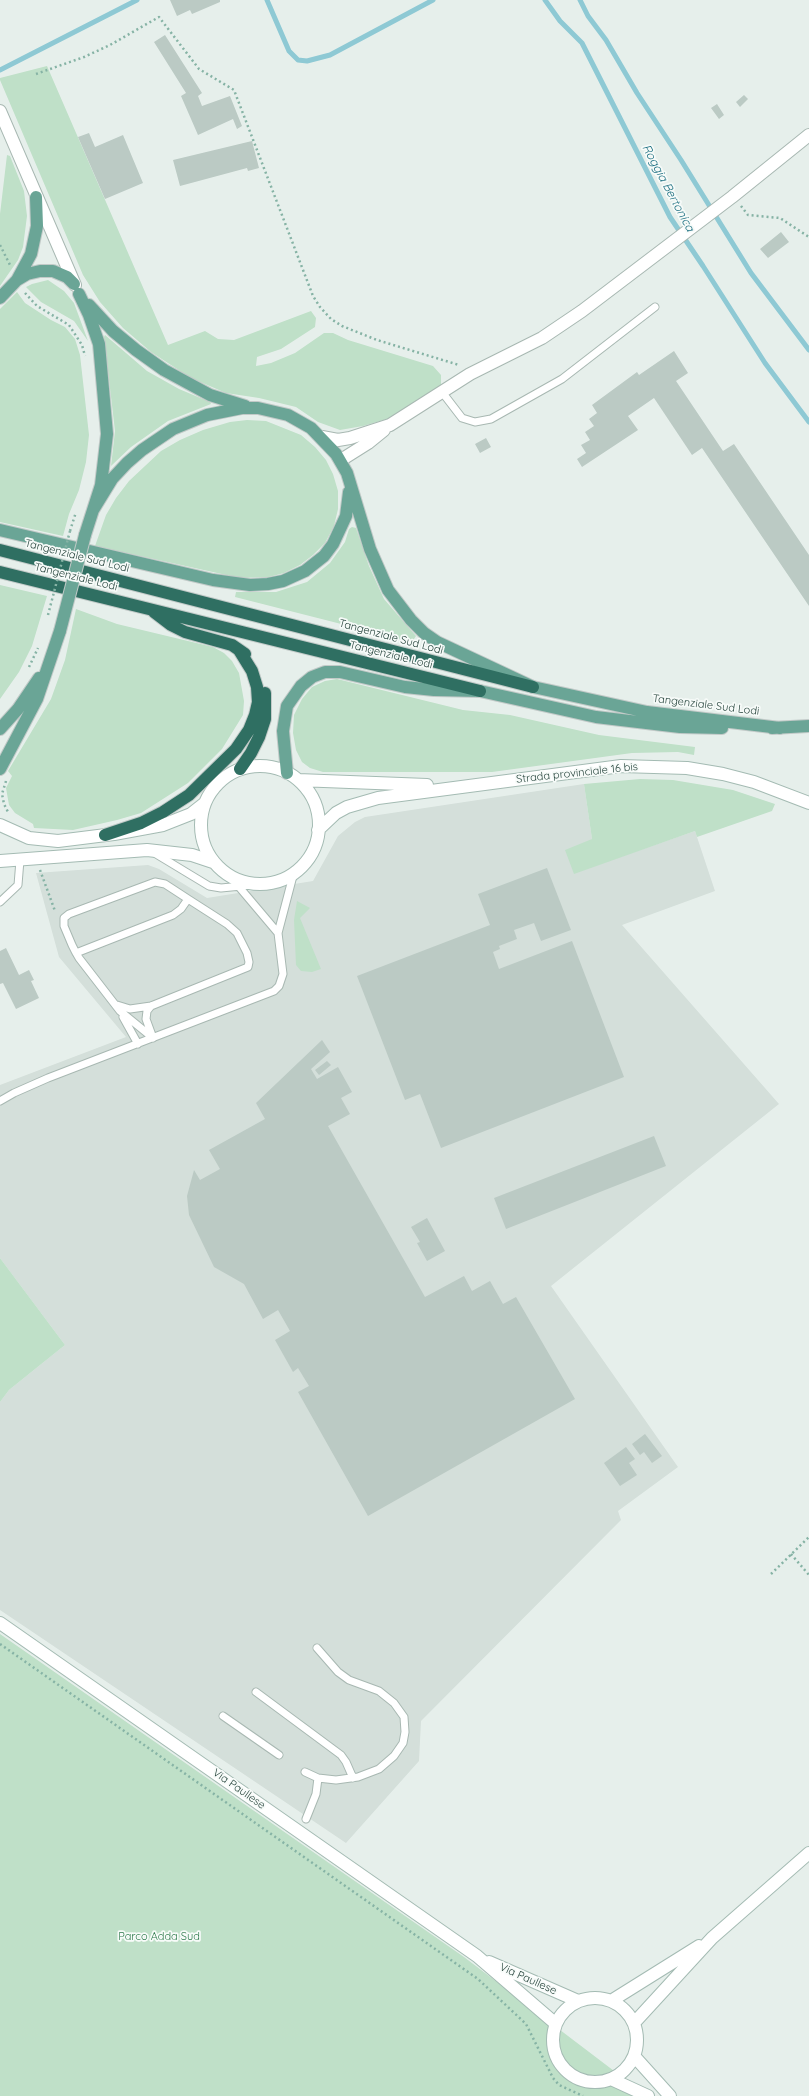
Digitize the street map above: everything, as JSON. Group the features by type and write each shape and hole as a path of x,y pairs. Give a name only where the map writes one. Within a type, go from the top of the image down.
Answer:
{"highway":[{"name":"Tangenziale Sud Lodi","path":"0,550 533,687"},
{"name":"Tangenziale Lodi","path":"0,572 480,691"},
{"path":"148,608 178,628 232,645 256,667 262,680 265,697 265,719 259,737 251,753 240,769"},
{"path":"105,835 141,823 163,812 189,795 236,749 249,730 258,702 257,687 252,671 239,650"}],"main road":[{"path":"0,112 96,333 103,375 106,451 101,484 85,535 54,653 34,706 0,769"},
{"path":"340,460 368,443 390,425 470,374 542,338 588,307 732,197 809,135"},
{"path":"0,298 17,280 31,254 37,226 36,197"},
{"path":"17,280 27,274 40,271 53,271 61,273 77,289 113,331 164,370 210,395 274,411 298,420 322,437 340,460 347,473 362,525 388,590 411,620 424,633 450,650 500,670 533,687"},
{"path":"93,510 112,479 127,463 142,450 173,429 189,421 225,410 258,408"},
{"path":"322,437 338,440 350,438 390,425"},
{"path":"0,530 213,580 250,585 268,584 283,581 305,571 316,564 333,544 346,516 349,503 347,473"},
{"path":"0,729 34,686 54,653"},
{"path":"287,773 283,731 287,706 301,686 312,677 325,672 340,672 405,687 434,690 480,691"},
{"name":"Tangenziale Sud Lodi","path":"533,687 648,712 780,728"},
{"name":"Tangenziale Lodi","path":"480,691 568,712 628,722 693,727 780,728"},
{"path":"780,728 809,726"},
{"path":"0,861 20,865 147,850 192,855 213,862 229,875 245,882 262,884 279,880 294,872 309,857 315,844 318,830 315,806 310,794 298,780 287,773 272,767 256,766 240,769 221,781 213,789 205,803 201,818 201,834 205,848 213,862"},
{"name":"Strada provinciale 16 bis","path":"318,830 336,812 361,802 378,798 621,766 687,768 723,774 787,794 809,803"},
{"name":"Strada provinciale 16 bis","path":"298,780 460,786"},
{"path":"0,825 23,836 44,841 58,841 105,835 170,823 191,814 205,803"},
{"name":"Via Paullese","path":"0,1623 477,1956 556,2024"},
{"path":"634,2024 712,1938 809,1853"},
{"path":"611,2001 712,1938"},
{"name":"Via Paullese","path":"477,1956 578,2001"},
{"path":"600,1998 611,2001 620,2006 634,2024 637,2040 634,2056 621,2073 611,2079 598,2082 584,2081 571,2074 561,2065 554,2052 553,2038 556,2024 565,2011 578,2001 600,1998"},
{"path":"634,2056 670,2096"},
{"path":"611,2079 648,2096"}],"lane":[{"path":"442,392 462,418 475,422 491,419 562,379 655,307"},
{"path":"787,794 809,799"},
{"path":"147,850 160,856 205,885 215,888 262,884"},
{"path":"0,902 14,890 19,880 20,865"},
{"path":"0,1101 14,1092 274,991 279,986 283,974 278,933 294,872"},
{"path":"229,875 278,933"},
{"path":"115,1004 130,1009 151,1006 244,970 249,964 244,946 232,928 165,884 155,882 69,914 64,918 64,926 76,953 120,1011 138,1044"},
{"path":"76,953 178,912 188,899"},
{"path":"151,1006 147,1011 146,1019 153,1038"},
{"path":"120,1011 153,1038"},
{"path":"305,1772 318,1778 336,1780 353,1778 379,1770 394,1756 403,1743 405,1732 404,1718 394,1703 379,1691 349,1680 338,1672 317,1648"},
{"path":"256,1692 341,1755 353,1778"},
{"path":"223,1716 279,1755"},
{"path":"306,1819 316,1794 318,1778"}],"path":[{"path":"36,74 84,57 110,45 159,17 199,69 234,90 314,296 320,307 331,319 342,326 396,346 452,362 462,366 470,374"},
{"path":"732,197 748,215 780,218 809,237"},
{"path":"0,245 22,290 37,306 69,325 82,345 85,359"},
{"path":"47,620 70,531 77,510"},
{"path":"20,865 39,869 56,913 64,918"},
{"path":"771,1574 809,1537"},
{"path":"791,1554 809,1575"},
{"path":"0,1644 478,1979 526,2024 553,2078 559,2085 583,2096"}],"shaded area":[{"path":"584,784 592,839 574,873 695,831 715,891 622,925 779,1104 551,1286 678,1467 618,1511 621,1520 421,1721 419,1761 346,1843 0,1610 0,1402 9,1390 65,1345 0,1258 0,1085 126,1037 59,957 36,873 148,865 159,869 207,898 313,881 338,836 355,822 365,817"}],"green space":[{"path":"47,66 168,345 205,331 218,339 234,340 311,311 316,318 315,327 281,349 257,357 256,366 271,363 295,353 324,333 333,333 348,340 433,366 441,375 441,385 387,419 363,426 340,430 318,422 296,407 259,398 226,393 191,378 151,352 123,328 100,302 83,275 0,80 0,78"},
{"path":"7,155 10,156 24,191 27,216 23,247 18,260 0,286 0,214"},
{"path":"48,280 64,291 74,303 88,341 74,321 41,302 26,287"},
{"path":"17,292 25,303 51,320 65,327 75,339 80,355 89,435 86,462 79,490 69,514 63,536 0,522 0,309"},
{"path":"105,335 147,371 179,389 210,402 211,404 168,421 131,447 111,466 115,431 104,337"},
{"path":"247,420 266,421 301,435 315,447 326,460 333,474 338,491 338,509 334,526 325,543 313,555 300,565 284,573 269,577 240,578 95,546 106,515 116,498 129,481 161,451 180,440 203,430 230,422"},
{"path":"352,527 356,528 369,566 384,599 416,636 412,642 235,597 236,592 276,592 307,582 330,563 345,542 349,529"},
{"path":"0,585 47,596 32,646 19,672 0,699"},
{"path":"76,609 117,624 213,647 224,653 232,661 239,673 244,701 243,715 222,749 188,783 141,813 73,830 34,828 33,824 15,813 9,805 6,788 12,776 8,771 51,699 65,660"},
{"path":"337,679 463,710 510,715 599,735 695,747 694,755 678,752 632,753 492,772 323,772 310,768 302,762 296,750 293,733 294,715 302,699 312,687 325,681"},
{"path":"640,779 673,780 733,790 775,804 772,811 697,837 695,831 574,874 565,850 592,839 584,784"},
{"path":"297,901 310,908 300,918 321,969 312,972 301,971 296,965 294,920"},
{"path":"0,1258 65,1345 9,1390 0,1402"},
{"name":"Parco Adda Sud","path":"0,1634 464,1957 647,2096 0,2096"}],"building":[{"path":"170,0 220,0 220,2 192,14 190,10 177,16"},
{"path":"165,35 202,93 198,96 202,106 230,96 242,126 237,129 233,119 198,135 181,96 186,93 154,42"},
{"path":"744,95 748,99 740,107 736,102"},
{"path":"717,104 724,115 719,119 711,108"},
{"path":"89,133 95,147 123,135 143,183 105,199 78,137"},
{"path":"252,141 259,168 248,171 247,168 180,186 173,160"},
{"path":"781,232 789,242 768,258 760,249"},
{"path":"674,351 688,373 676,381 723,451 734,444 809,555 809,606 702,448 692,455 654,398 628,416 638,430 582,467 577,459 586,453 581,445 590,440 585,432 594,426 589,419 597,413 592,405 637,372 639,375"},
{"path":"486,438 491,447 480,453 475,444"},
{"path":"547,868 571,930 541,941 534,923 514,930 517,939 499,946 500,949 493,952 499,969 572,941 624,1077 441,1148 420,1094 405,1100 357,976 490,925 478,894"},
{"path":"6,948 19,975 29,970 34,980 31,981 39,998 16,1009 3,983 0,984 0,951"},
{"path":"322,1040 330,1052 311,1069 317,1079 338,1067 352,1092 341,1098 350,1114 328,1126 425,1297 464,1276 472,1291 490,1281 503,1304 516,1297 575,1399 368,1516 298,1392 309,1386 298,1368 293,1372 275,1340 290,1331 278,1310 263,1319 244,1284 214,1267 189,1215 187,1196 194,1170 200,1180 220,1169 209,1150 265,1119 256,1103"},
{"path":"327,1061 331,1065 319,1075 315,1070"},
{"path":"654,1136 666,1166 506,1229 494,1198"},
{"path":"427,1218 445,1251 427,1261 417,1243 420,1242 411,1227"},
{"path":"645,1434 662,1456 652,1463 644,1452 640,1455 632,1444"},
{"path":"626,1447 635,1459 629,1463 637,1475 620,1486 604,1463"}],"waterway":[{"path":"0,70 137,0"},
{"path":"267,0 289,51 298,60 307,61 330,55 433,0"},
{"name":"Roggia Bertonica","path":"545,0 560,21 582,43 670,217 765,363 809,422"},
{"path":"580,0 588,16 606,40 637,93 681,160 751,273 809,350"}]}
